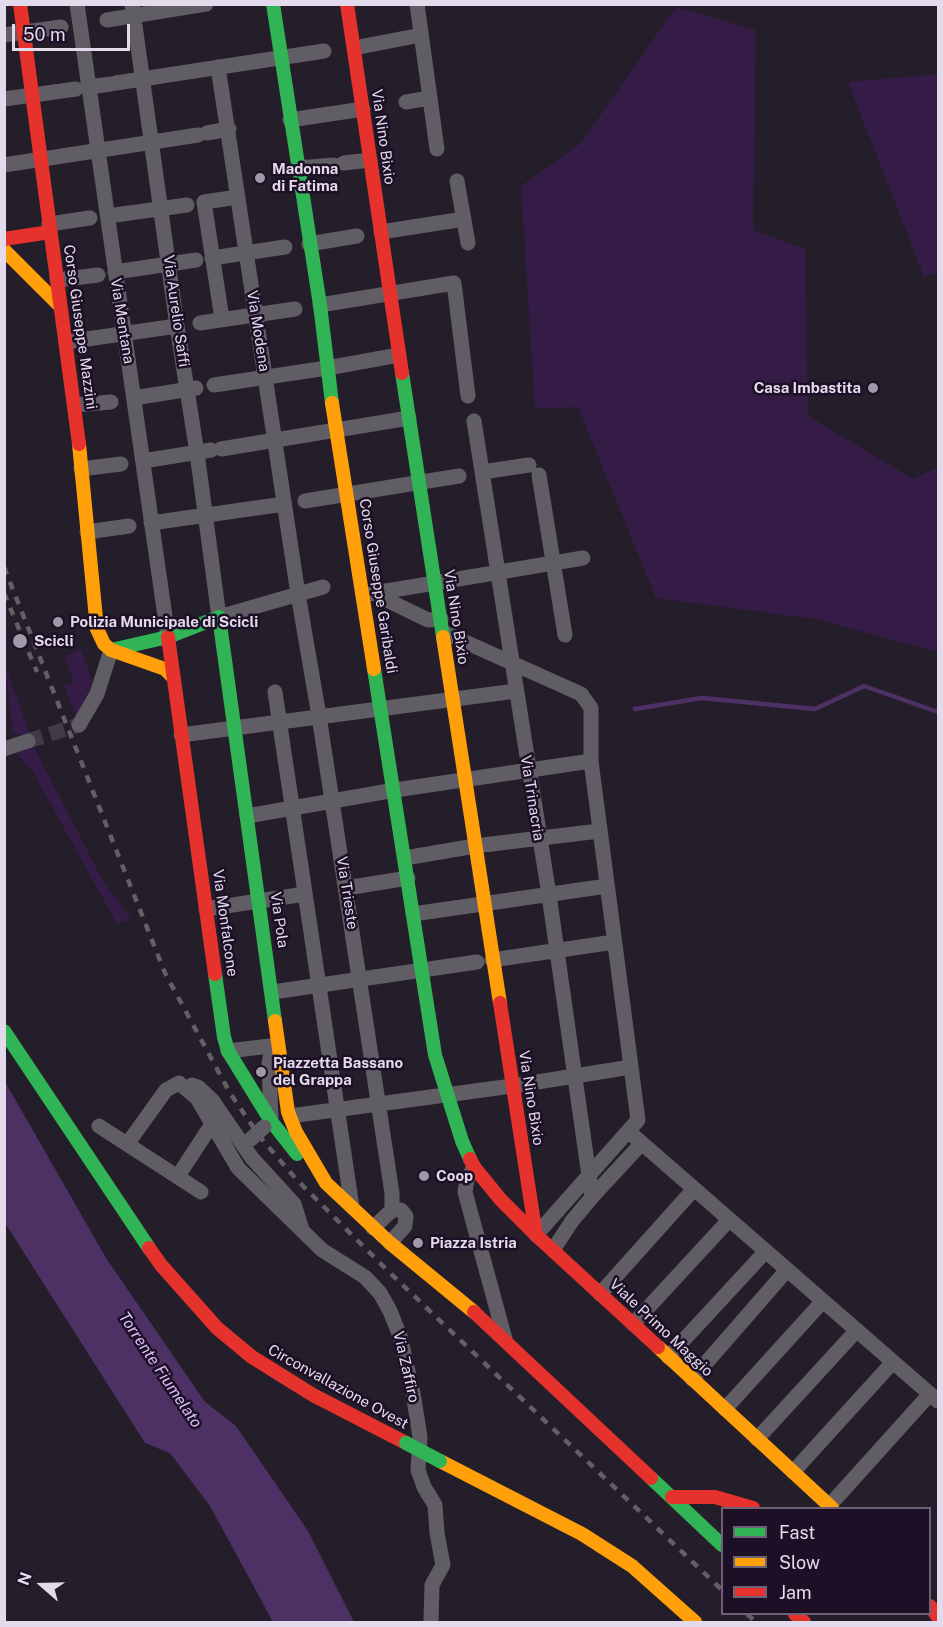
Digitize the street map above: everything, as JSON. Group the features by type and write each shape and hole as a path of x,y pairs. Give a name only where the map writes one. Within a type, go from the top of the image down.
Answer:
{"street":[{"name":"Corso Giuseppe Mazzini","path":"20,4 75,405 97,629 104,644 111,650"},
{"name":"Via Mentana","path":"77,4 83,88 99,149 168,636"},
{"path":"80,24 103,21 133,10 206,4"},
{"name":"Corso Giuseppe Garibaldi","path":"273,4 320,305 327,368 435,1055 462,1141 474,1167"},
{"name":"Via Nino Bixio","path":"347,4 484,904 485,961 512,1086 536,1235"},
{"path":"417,4 437,149"},
{"name":"Via Aurelio Saffi","path":"133,10 177,326 210,451 204,516 219,617"},
{"path":"4,35 61,27"},
{"path":"354,48 421,35"},
{"path":"4,99 324,51"},
{"name":"Via Modena","path":"218,67 298,594"},
{"path":"406,102 430,98"},
{"path":"290,120 363,109"},
{"path":"4,165 229,129"},
{"path":"298,168 370,160"},
{"path":"458,182 468,243"},
{"path":"222,319 204,202 238,196"},
{"path":"108,216 187,205"},
{"path":"4,239 90,218"},
{"path":"381,232 464,219"},
{"path":"309,244 357,236"},
{"path":"212,258 285,247"},
{"path":"4,250 60,306"},
{"path":"115,272 195,260"},
{"path":"57,280 98,274"},
{"path":"320,305 454,282 468,396"},
{"path":"200,323 295,309"},
{"path":"66,342 177,326"},
{"path":"214,386 399,355"},
{"path":"134,398 192,389"},
{"path":"75,405 111,402"},
{"path":"143,461 409,418"},
{"name":"Via Trinacria","path":"474,421 538,839 549,895 592,1197"},
{"path":"81,469 121,464"},
{"path":"482,472 534,470 565,634"},
{"path":"304,501 459,476"},
{"path":"151,523 285,504"},
{"path":"87,532 129,526"},
{"path":"363,595 583,558"},
{"path":"111,650 168,636 219,617 323,587"},
{"path":"385,591 387,600 442,626 511,664 581,694 591,708 591,761 631,1066 633,1126 642,1143 934,1398 830,1507"},
{"name":"Via Trieste","path":"298,594 379,1104 392,1193 392,1210"},
{"name":"Via Pola","path":"219,617 273,992 275,1045 290,1116 296,1132 326,1183 390,1243 474,1312 721,1543"},
{"name":"Via Monfalcone","path":"168,636 224,1037 228,1051 267,1124 326,1183"},
{"path":"111,650 165,669 173,677"},
{"path":"79,725 97,694 111,650"},
{"path":"181,735 516,691"},
{"path":"275,692 352,1208"},
{"path":"4,749 28,741"},
{"path":"247,816 395,790 591,761"},
{"path":"405,858 475,846 599,831"},
{"path":"346,888 408,878"},
{"path":"413,914 607,886"},
{"path":"206,909 305,894"},
{"path":"273,992 614,942"},
{"name":"Circonvallazione Ovest","path":"4,1031 161,1265 217,1328 252,1357 313,1395 582,1534 632,1566 695,1623"},
{"path":"228,1051 275,1045 269,1064 267,1124 247,1143"},
{"path":"290,1116 512,1086 631,1066"},
{"path":"128,1143 166,1090 179,1083 198,1087 212,1100 294,1204 302,1230"},
{"name":"Via Zaffiro","path":"179,1083 197,1098 238,1168 322,1250 364,1277 380,1293 390,1311 400,1336 420,1437 418,1470 424,1487 435,1505 436,1533 443,1565 432,1585 431,1623"},
{"path":"178,1176 212,1124"},
{"path":"99,1126 201,1192"},
{"path":"536,1235 633,1126"},
{"path":"553,1250 572,1221 642,1143"},
{"path":"474,1167 467,1180 465,1192 505,1341"},
{"name":"Viale Primo Maggio","path":"474,1167 501,1200 536,1235 830,1507"},
{"path":"600,1294 694,1189"},
{"path":"373,1228 392,1210 401,1210 406,1216 405,1226 390,1243"},
{"path":"633,1324 729,1220"},
{"path":"668,1356 766,1251"},
{"path":"692,1379 787,1270"},
{"path":"725,1409 823,1301"},
{"path":"757,1439 857,1330"},
{"path":"793,1472 893,1362"},
{"path":"672,1497 715,1497 747,1507"}],"shaded area":[{"path":"676,7 756,30 753,230 805,249 808,416 913,479 938,467 938,652 815,619 656,598 578,407 535,409 521,186 581,143"},
{"path":"938,74 938,272 924,277 848,82"},
{"path":"81,649 94,686 78,720 64,686 74,683 64,656"},
{"path":"4,661 35,749 102,879 131,919 117,924 33,772 17,753 29,745 26,736 13,733"}],"water":[{"name":"Torrente Fiumelato","path":"4,1080 106,1258 205,1402 236,1426 308,1531 354,1622 273,1622 210,1506 170,1453 145,1443 5,1223"}],"waterway":[{"path":"635,709 702,698 815,709 864,686 938,712"}],"tunnel":[{"path":"28,741 79,725"}],"railway":[{"path":"4,567 165,973 230,1093 260,1137 296,1179 389,1272 721,1589"},
{"path":"4,593 37,672"},
{"path":"748,1615 756,1622"}],"traffic: fast":[{"path":"273,4 320,305 332,403"},
{"path":"402,373 443,637"},
{"path":"111,650 168,637 219,617 275,1021"},
{"path":"374,669 435,1055 462,1141 470,1159"},
{"path":"215,974 228,1051 271,1121 297,1154"},
{"path":"4,1031 149,1248"},
{"path":"406,1443 440,1461"},
{"path":"651,1478 721,1544"}],"traffic: slow":[{"path":"4,250 60,306"},
{"path":"332,403 374,669"},
{"path":"79,444 97,629 104,644 111,650 165,669 173,677"},
{"path":"443,637 500,1003"},
{"path":"275,1021 288,1112 296,1132 326,1183 390,1243 474,1312"},
{"path":"658,1347 831,1507"},
{"path":"440,1461 582,1534 632,1566 695,1622"}],"traffic: jam":[{"path":"20,4 79,444"},
{"path":"347,4 402,373"},
{"path":"4,239 50,232"},
{"path":"168,637 215,974"},
{"path":"500,1003 536,1235"},
{"path":"470,1159 501,1200 658,1347"},
{"path":"149,1248 161,1265 217,1328 252,1357 313,1395 406,1443"},
{"path":"474,1312 651,1478"},
{"path":"672,1497 715,1497 750,1507"},
{"path":"931,1607 938,1617"},
{"path":"796,1615 804,1622"}],"place":[{"name":"Madonna di Fatima","path":"260,178"},
{"name":"Casa Imbastita","path":"873,388"},
{"name":"Polizia Municipale di Scicli","path":"58,622"},
{"name":"Scicli","path":"20,641"},
{"name":"Piazzetta Bassano del Grappa","path":"261,1072"},
{"name":"Coop","path":"424,1176"},
{"name":"Piazza Istria","path":"418,1243"}]}
